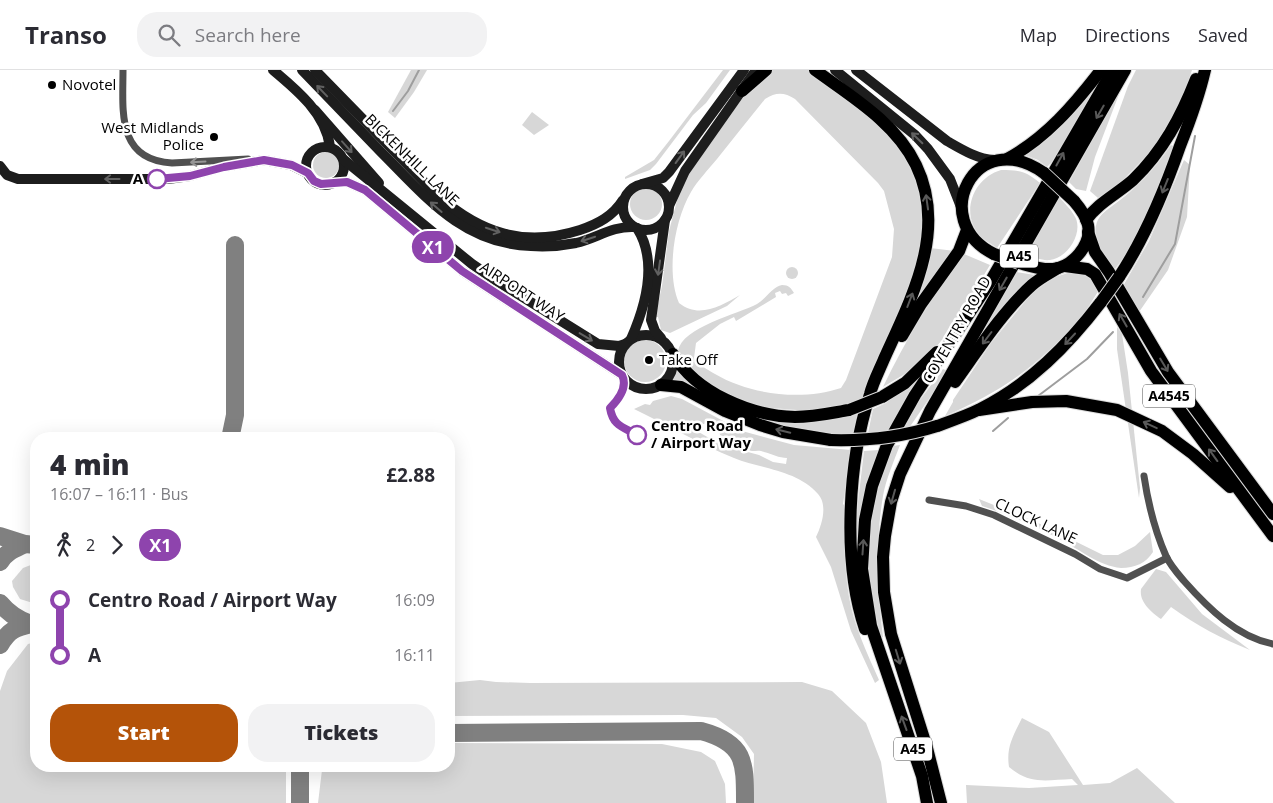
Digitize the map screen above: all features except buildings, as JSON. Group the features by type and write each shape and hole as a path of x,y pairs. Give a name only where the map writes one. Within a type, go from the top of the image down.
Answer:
{"highway":[{"path":"742,91 766,70"},
{"path":"816,70 866,108 895,134 917,166 927,201 928,227 920,274 870,393 861,426 850,503 853,585 864,627 883,676 895,696"},
{"path":"1061,267 1042,268 1019,263 994,254 976,243 967,230 964,221 962,208 964,195 970,180 977,171 1032,144 1047,132 1101,70"},
{"name":"COVENTRY ROAD","path":"895,696 871,626 862,569 865,520 872,486 887,445 915,396 990,282 1113,70"},
{"name":"COVENTRY ROAD","path":"912,447 930,411 1125,70"},
{"path":"912,447 955,381 996,326 1034,283 1061,267 1079,253 1087,226 1096,208 1132,180 1161,149 1179,120 1200,72"},
{"path":"661,384 681,387 725,411 760,425 783,432 831,440 879,439 911,434 979,410 1001,398 1041,368 1081,328 1130,259 1151,222 1182,141 1200,72"},
{"path":"1000,160 1018,160 1028,163 1044,173 1074,202 1087,226"},
{"path":"673,354 680,366 700,384 713,393 750,408 794,417 824,415 849,410 882,397 905,383 936,353 960,321 1005,248 1037,202"},
{"name":"A4545","path":"1087,226 1095,252 1109,272 1168,372 1273,514"},
{"path":"870,393 921,304 959,251 967,230"},
{"name":"A4545","path":"1061,267 1081,268 1095,274 1151,371 1273,536"},
{"name":"A4545","path":"979,410 1032,402 1066,401 1117,410 1162,431 1193,454 1255,510"},
{"name":"A45","path":"912,447 900,474 888,517 883,557 884,592 891,634 927,748 941,803"},
{"name":"A45","path":"895,696 922,776 927,803"}],"street":[{"path":"123,70 122,118 126,133 136,147 150,158 159,162 172,163 240,159 264,160 292,165 308,173"},
{"path":"273,70 296,89 370,172 390,198"},
{"name":"BICKENHILL LANE","path":"302,70 435,206 468,230 485,238 507,244 548,247 576,243 622,226 635,228"},
{"name":"BICKENHILL LANE","path":"314,70 438,196 473,222 490,229 519,236 552,238 595,224 617,210 623,200"},
{"path":"744,70 669,172 662,178 630,189 623,200 623,212 645,243 648,260 648,277 640,318 619,356 619,366 622,375 632,385 644,389 652,388 661,384 669,377 672,371 673,354 668,345 654,330 651,320 665,220 669,206 685,171 756,70"},
{"path":"835,70 915,135 928,148 950,179 962,208"},
{"path":"856,70 947,141 984,158 1000,160"},
{"path":"315,110 328,135 330,147"},
{"path":"320,147 330,147 337,150 344,159 344,167 342,175 335,182 321,184 314,181 308,173 306,166 307,158 312,151 320,147"},
{"name":"AIRPORT WAY","path":"344,159 472,264 575,331 598,344 619,346 628,341"},
{"path":"0,166 7,175 18,179 168,179 264,160"},
{"name":"AIRPORT WAY","path":"335,182 347,182 365,190 462,271 622,375"},
{"path":"642,184 655,185 661,189 668,200 669,206"},
{"path":"635,228 650,230 665,220"},
{"path":"628,341 640,335 650,334 661,338"},
{"path":"1144,476 1147,498 1167,558 1198,596 1225,620 1247,635 1273,644"},
{"name":"CLOCK LANE","path":"929,500 966,506 994,515 1075,554 1100,569 1127,578"},
{"path":"1132,585 1127,578 1167,558"}],"shaded area":[{"path":"411,70 427,70 395,118 388,112"},
{"path":"723,70 730,70 706,103 693,115 656,164 650,170 625,179 625,177 654,160"},
{"path":"772,70 812,70 859,105 907,154 924,202 923,240 913,281 865,397 849,404 809,411 759,407 742,402 698,379 678,351 682,342 700,328 757,304 776,288 784,285 790,287 794,293 788,296 780,291 775,293 776,297 736,321 734,317 720,324 696,343 694,358 707,369 729,381 744,387 777,394 793,395 826,392 841,388 846,380 892,257 894,229 884,191 878,183 795,99 780,94 765,99 697,183 680,217 676,232 673,262 675,291 679,303 694,310 710,309 718,307 740,295 727,306 670,333 661,330 658,317 655,317 662,286 669,231 680,189 687,176 735,108 756,81"},
{"path":"1106,70 1051,163 1047,167 1038,160 1025,155"},
{"path":"1136,70 1192,70 1178,112 1151,151 1119,184 1098,198 1090,191 1128,86"},
{"path":"1121,89 1095,157 1086,191 1076,189 1069,182"},
{"path":"532,112 549,125 534,135 522,125"},
{"path":"1171,145 1175,147 1167,170 1132,246 1112,273 1097,238 1096,226 1098,220 1104,212 1129,193 1144,178"},
{"path":"326,152 335,156 339,165 335,174 326,178 317,174 313,165 317,156"},
{"path":"1184,160 1190,165 1187,217 1168,270 1139,312 1123,286 1149,241"},
{"path":"1001,170 1022,172 1040,183 997,248 981,237 974,228 970,208 972,198 983,181 991,174"},
{"path":"646,188 652,189 657,193 661,198 661,210 657,215 652,219 646,220 640,219 635,215 631,210 630,204 631,198 635,193 640,189"},
{"path":"1059,197 1071,210 1077,221 1076,236 1073,243 1063,254 1050,260 1027,254"},
{"path":"930,248 955,251 916,303"},
{"path":"964,254 990,265 966,305 948,332 928,356 912,369 883,387 920,318"},
{"path":"790,267 794,267 798,273 794,279 790,279 786,275 786,271"},
{"path":"1016,272 1035,275 1010,299 973,348"},
{"path":"1068,273 1081,273 1102,286 1078,321 1041,358 1016,378 976,402 945,416 953,400 991,343 1032,293 1055,277"},
{"path":"1117,327 1122,334 1128,373 1140,488 1139,498 1117,349"},
{"path":"645,340 660,346 666,361 660,376 645,382 630,376 624,361 630,346"},
{"path":"928,367 889,431 868,433 873,409 886,403"},
{"path":"678,368 754,412 854,412 856,415 861,412 855,435 831,436 783,428 671,381"},
{"path":"943,369 948,371 909,428 900,429 917,404"},
{"path":"671,396 682,399 742,431 794,445 851,450 843,504 847,586 851,608 858,629 879,680 875,683 851,631 831,567 816,537 822,521 823,509 823,504 818,494 800,480 722,453 634,409 645,404 650,405 653,401","holes":["689,421 700,425 707,423 718,426 720,435 734,445 752,451 761,451 787,458 786,464 773,462 759,455 716,442 690,427"]},
{"path":"900,445 886,483 880,514 878,566 883,637 880,638 868,567 869,530 877,494 892,446"},
{"path":"879,450 857,547 854,536 864,451"},
{"path":"979,499 1036,522 1103,555 1118,555 1135,546 1150,532 1153,552 1147,559 1135,566 1113,567 1097,561 1032,525 982,506"},
{"path":"30,565 30,602 20,599 13,587 12,581 23,568"},
{"path":"1156,569 1166,572 1202,614 1250,650 1209,631 1171,607 1161,619 1153,613 1146,606 1142,598 1141,589"},
{"path":"30,644 30,772 286,772 286,803 0,803 0,691 7,671"},
{"path":"480,680 530,683 802,682 832,691 866,723 881,762 887,803 753,803 754,754 742,737 716,718 683,715 455,716 455,682"},
{"path":"1022,718 1049,732 1083,785 1110,783 1137,768 1175,803 967,803 966,785 1029,788 1078,785 1072,779 1031,779 1024,777 1009,767 1009,747"},
{"path":"455,743 662,744 701,752 715,761 725,784 726,803 318,803 322,772 455,772"}],"waterway":[{"path":"393,111 408,91 419,70"},
{"path":"1143,297 1175,244 1195,136"},
{"path":"1038,396 1087,359 1113,332"},
{"path":"993,431 1008,418"}],"taxiway":[{"path":"231,432 235,415 235,245"},
{"path":"0,536 30,544"},
{"path":"0,562 8,553 25,544"},
{"path":"0,603 14,616 30,624"},
{"path":"0,645 13,630 30,624"},
{"path":"455,733 701,731 727,742 740,756 743,766 745,803"},
{"path":"300,772 300,803"}],"bus line":[{"name":"X1","path":"157,179 190,176 224,167 264,160 292,165 308,173 310,178 321,184 347,182 365,190 462,271 622,375 624,386 619,400 610,408 612,417 621,427 637,435"}],"place":[{"name":"Novotel","path":"52,85"},
{"name":"West Midlands Police","path":"214,137"},
{"name":"A","path":"157,179"},
{"name":"Take Off","path":"649,360"},
{"name":"Centro Road / Airport Way","path":"637,435"}]}
